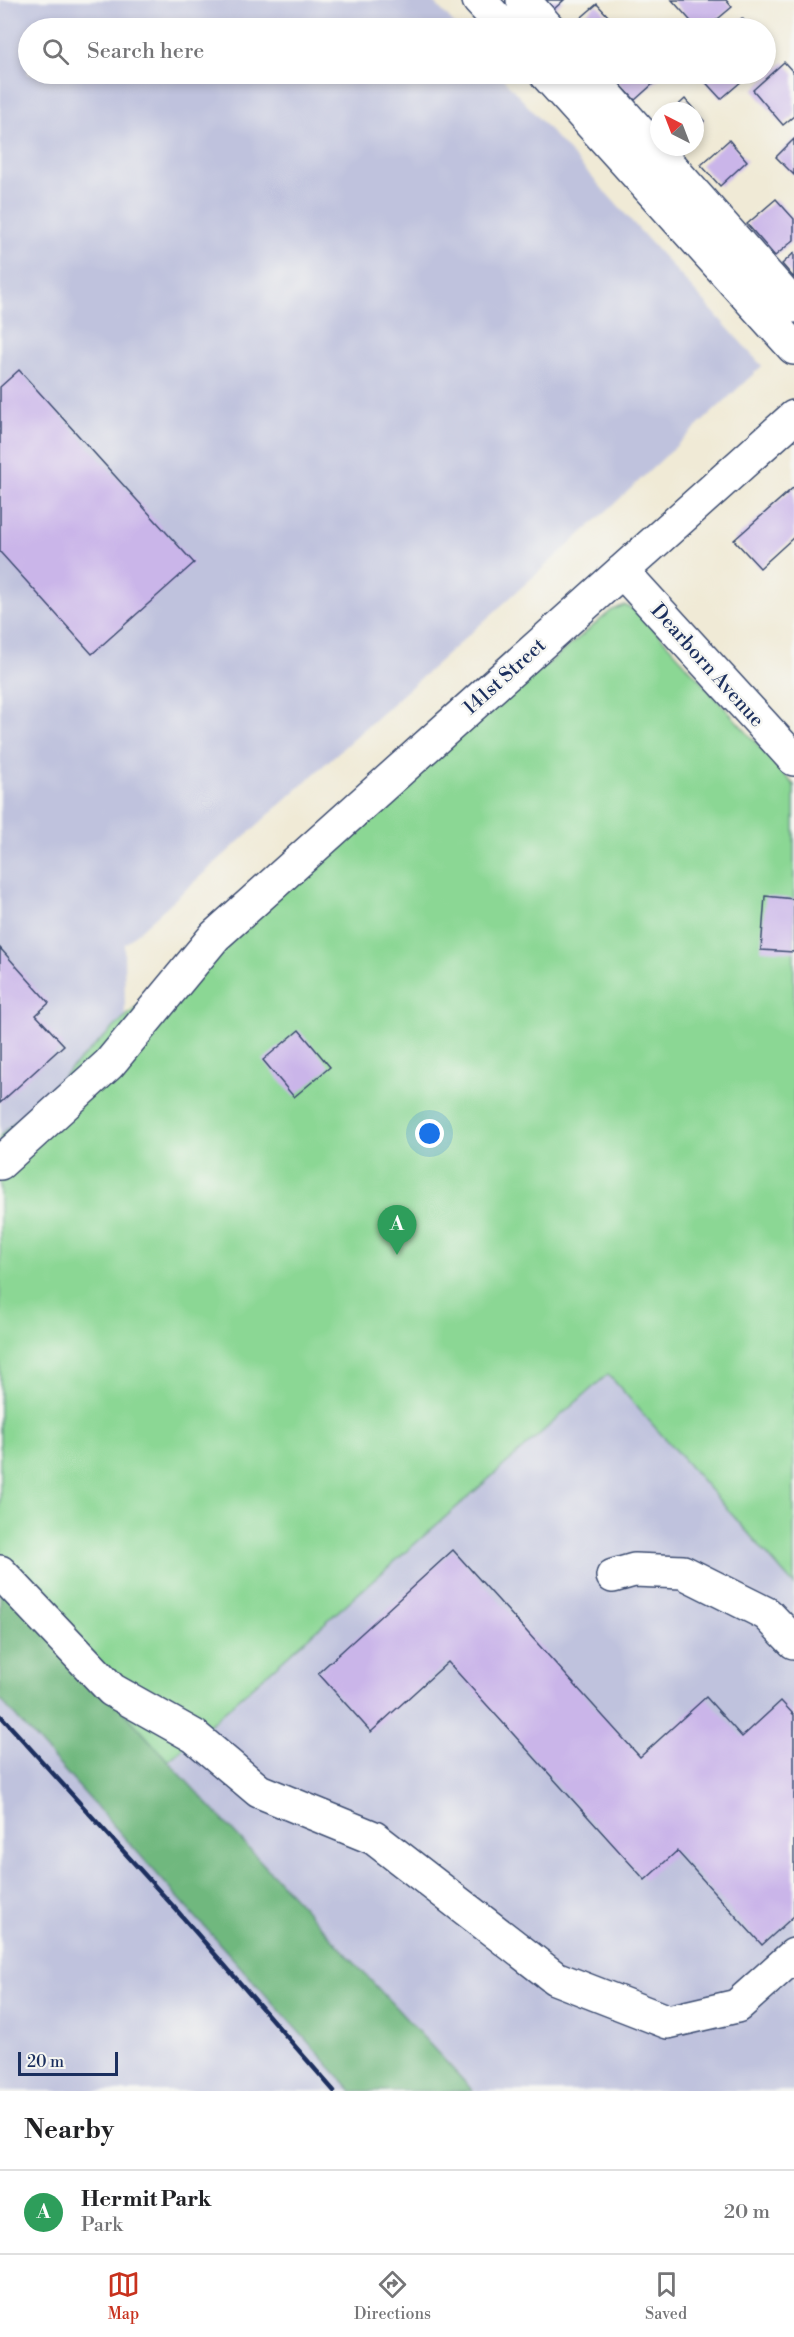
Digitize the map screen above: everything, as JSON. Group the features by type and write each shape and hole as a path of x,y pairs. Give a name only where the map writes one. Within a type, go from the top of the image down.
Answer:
{"street":[{"path":"479,0 496,18"},
{"path":"523,0 539,18"},
{"path":"555,84 794,348"},
{"path":"597,84 794,306"},
{"name":"141st Street","path":"0,1163 109,1064 215,936 794,417"},
{"name":"Dearborn Avenue","path":"622,571 794,759"},
{"path":"613,1575 634,1570 683,1572 767,1614 794,1642"},
{"path":"0,1572 112,1690 194,1736 259,1791 374,1838 555,1978 668,2022 737,2006 794,1955"}],"shaded area":[{"path":"0,0 432,0 449,18 18,18 18,84 508,84 762,366 612,506 124,945 125,1017 0,1136"},
{"path":"608,1374 794,1585 794,2091 473,2091 168,1761"},
{"path":"0,1699 352,2091 0,2091"}],"green space":[{"path":"624,605 638,611 794,785 794,1585 608,1374 168,1761 0,1574 0,1136 125,1017 611,611"},
{"path":"0,1574 168,1761 473,2091 352,2091 0,1699"}],"building":[{"path":"545,0 564,0 554,9"},
{"path":"672,0 726,0 732,7 719,18 688,18"},
{"path":"597,4 610,18 581,18"},
{"path":"784,62 794,73 794,116 783,125 753,90 760,84 776,84 776,69"},
{"path":"620,84 653,84 635,100"},
{"path":"707,84 738,84 721,99"},
{"path":"794,139 794,175 776,157"},
{"path":"729,140 747,161 720,186 701,165"},
{"path":"776,199 794,219 794,240 775,256 747,224"},
{"path":"794,253 794,278 782,264"},
{"path":"19,370 194,563 92,654 0,552 0,387"},
{"path":"794,487 794,537 760,568 734,540"},
{"path":"765,896 794,899 794,952 761,950"},
{"path":"0,948 49,1003 36,1015 64,1045 0,1103"},
{"path":"299,1030 330,1067 294,1097 263,1060"},
{"path":"453,1550 640,1757 706,1697 742,1737 781,1701 794,1715 794,1916 762,1945 677,1851 645,1880 448,1662 371,1732 318,1673"}],"railway":[{"path":"0,1715 173,1906 334,2091"}],"place":[{"name":"Hermit Park","path":"397,1255"}]}
